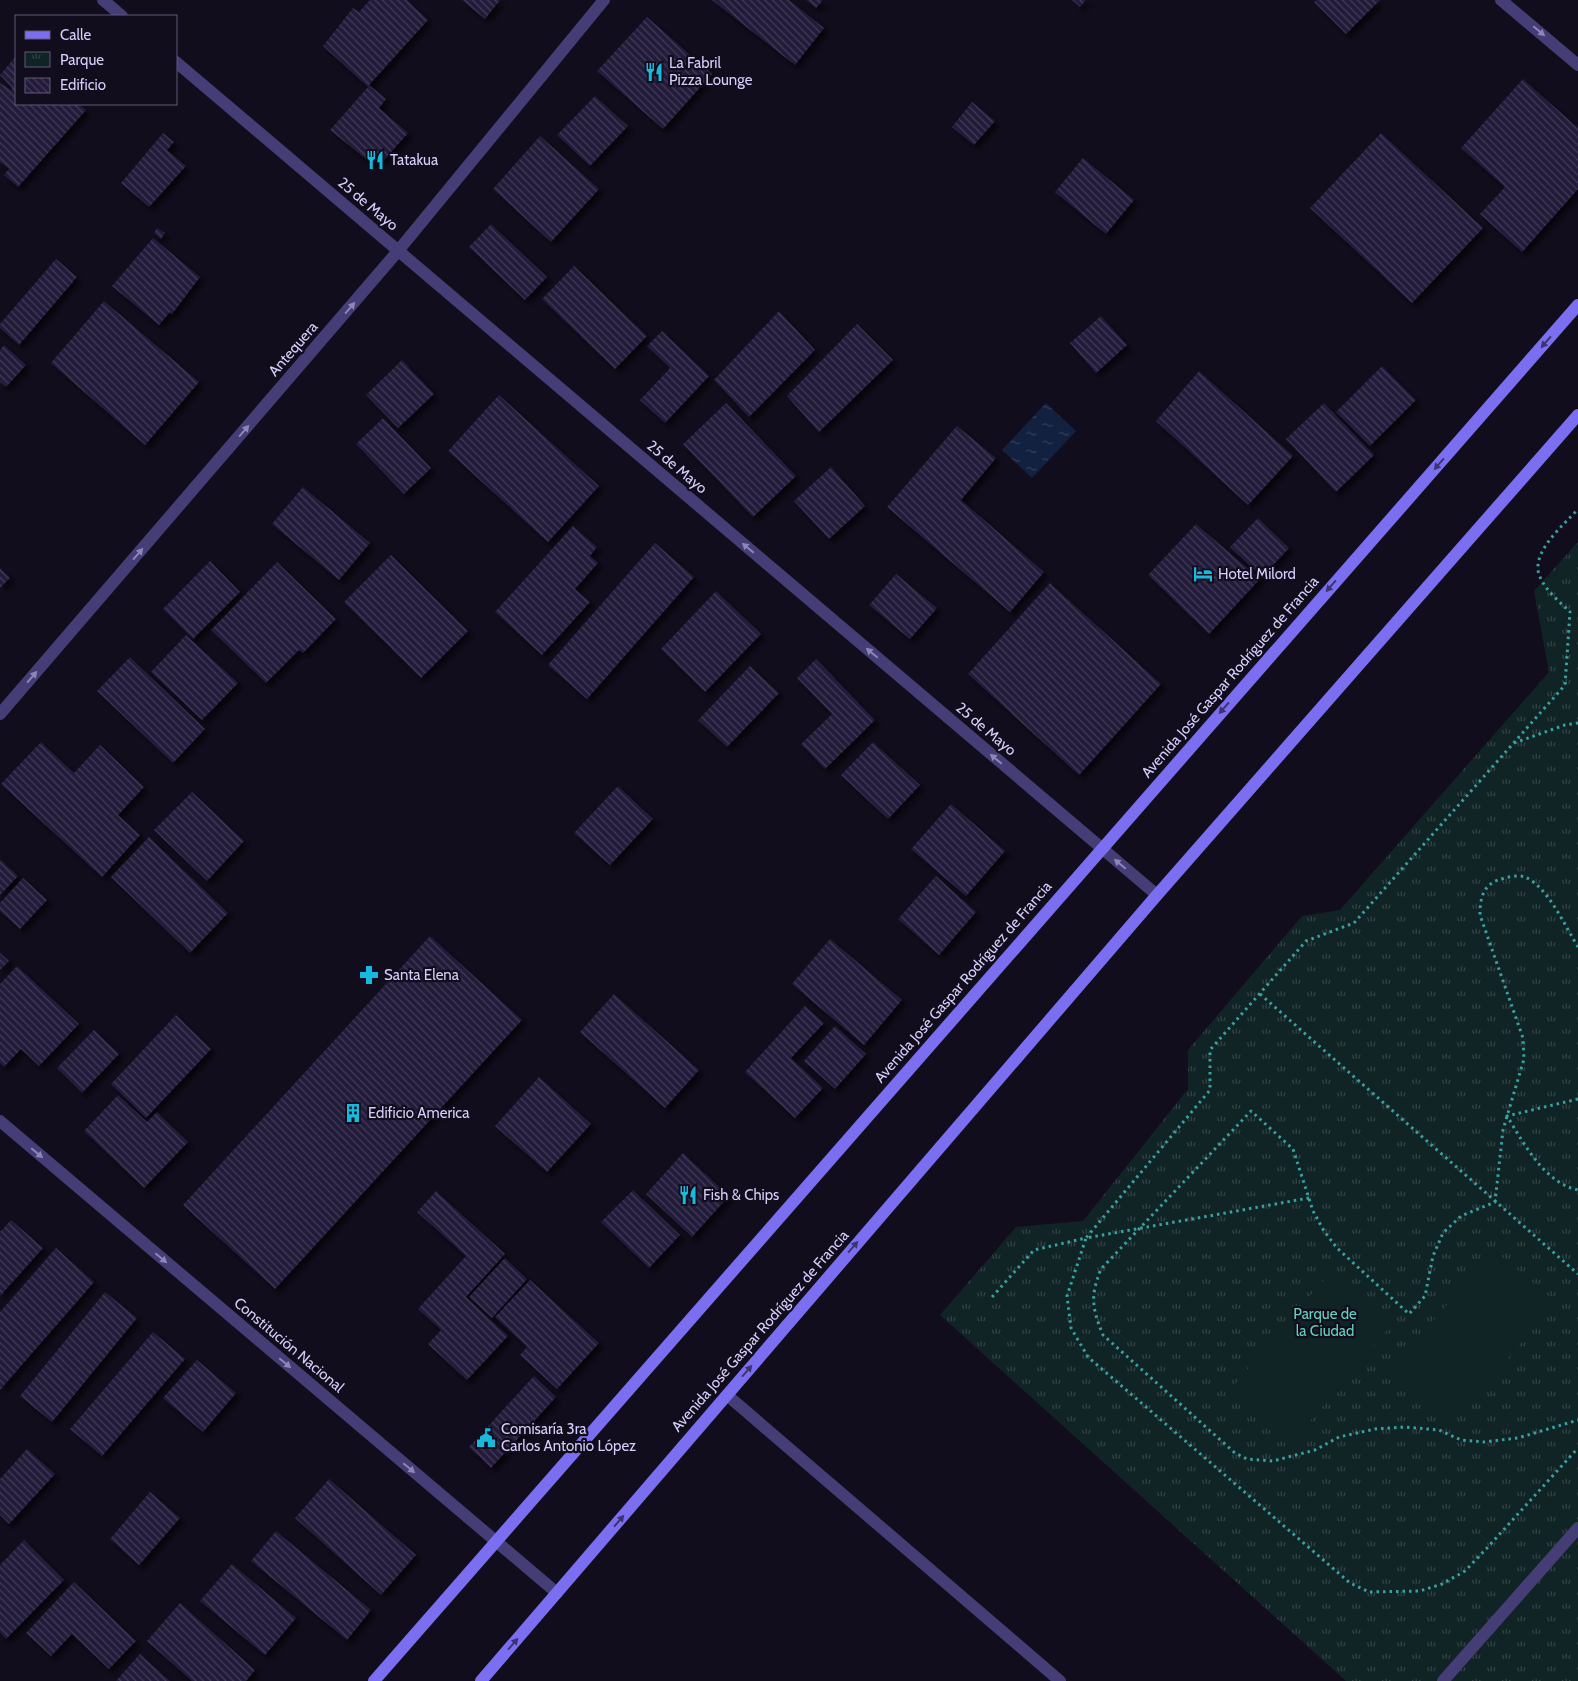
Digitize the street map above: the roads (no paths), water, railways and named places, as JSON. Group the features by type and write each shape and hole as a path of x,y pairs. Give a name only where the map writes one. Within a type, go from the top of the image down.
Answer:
{"main road":[{"name":"Avenida José Gaspar Rodríguez de Francia","path":"374,1681 1578,305"},
{"name":"Avenida José Gaspar Rodríguez de Francia","path":"481,1681 1158,895 1578,415"}],"street":[{"path":"103,0 121,15"},
{"name":"Antequera","path":"0,714 398,251 604,0"},
{"path":"1501,0 1578,64"},
{"name":"25 de Mayo","path":"178,64 1158,895"},
{"name":"Constitución Nacional","path":"0,1122 557,1593"},
{"path":"727,1395 1060,1681"},
{"path":"1443,1681 1578,1528"}],"water":[{"path":"1046,403 1076,431 1032,478 1002,450"}],"place":[{"name":"La Fabril Pizza Lounge","path":"654,72"},
{"name":"Tatakua","path":"375,160"},
{"name":"Hotel Milord","path":"1203,574"},
{"name":"Santa Elena","path":"369,975"},
{"name":"Edificio America","path":"353,1113"},
{"name":"Fish & Chips","path":"688,1195"},
{"name":"Comisaría 3ra Carlos Antonio López","path":"486,1438"}],"park label":[{"name":"Parque de la Ciudad","path":"1325,1322"}]}
